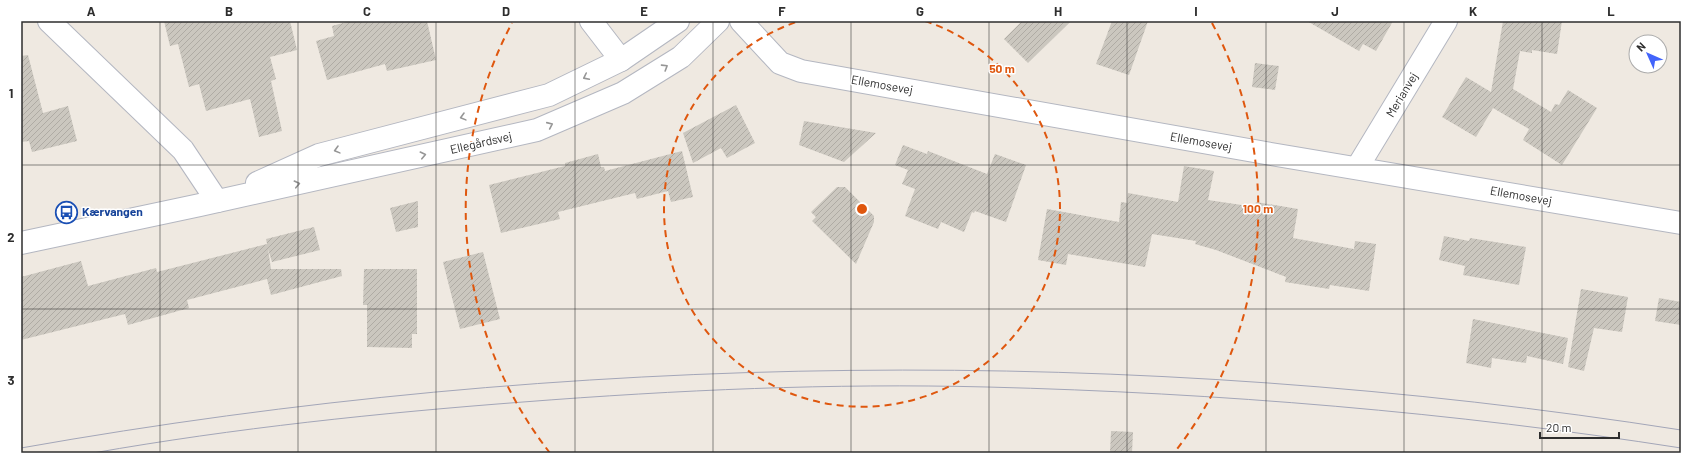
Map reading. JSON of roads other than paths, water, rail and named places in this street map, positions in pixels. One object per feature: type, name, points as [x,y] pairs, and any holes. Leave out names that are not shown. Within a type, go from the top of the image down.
[{"type":"street","points":[[49,21],[183,150],[217,201]]},
{"type":"street","points":[[592,21],[621,60]]},
{"type":"street","name":"Ellegårdsvej","points":[[217,201],[319,155],[550,95],[621,60],[678,21]]},
{"type":"street","name":"Ellegårdsvej","points":[[21,243],[537,130],[624,93],[681,57],[718,21]]},
{"type":"street","name":"Ellemosevej","points":[[741,21],[780,64],[801,71],[1681,223]]},
{"type":"street","name":"Merianvej","points":[[1357,168],[1446,21]]},
{"type":"tram line","points":[[21,448],[227,416],[434,392],[642,377],[850,370],[1059,372],[1267,383],[1474,402],[1681,430]]},
{"type":"tram line","points":[[93,453],[200,436],[307,422],[469,406],[639,394],[755,388],[871,386],[987,387],[1248,399],[1422,414],[1595,435],[1681,448]]},
{"type":"place","name":"Kærvangen","points":[[67,212]]}]
